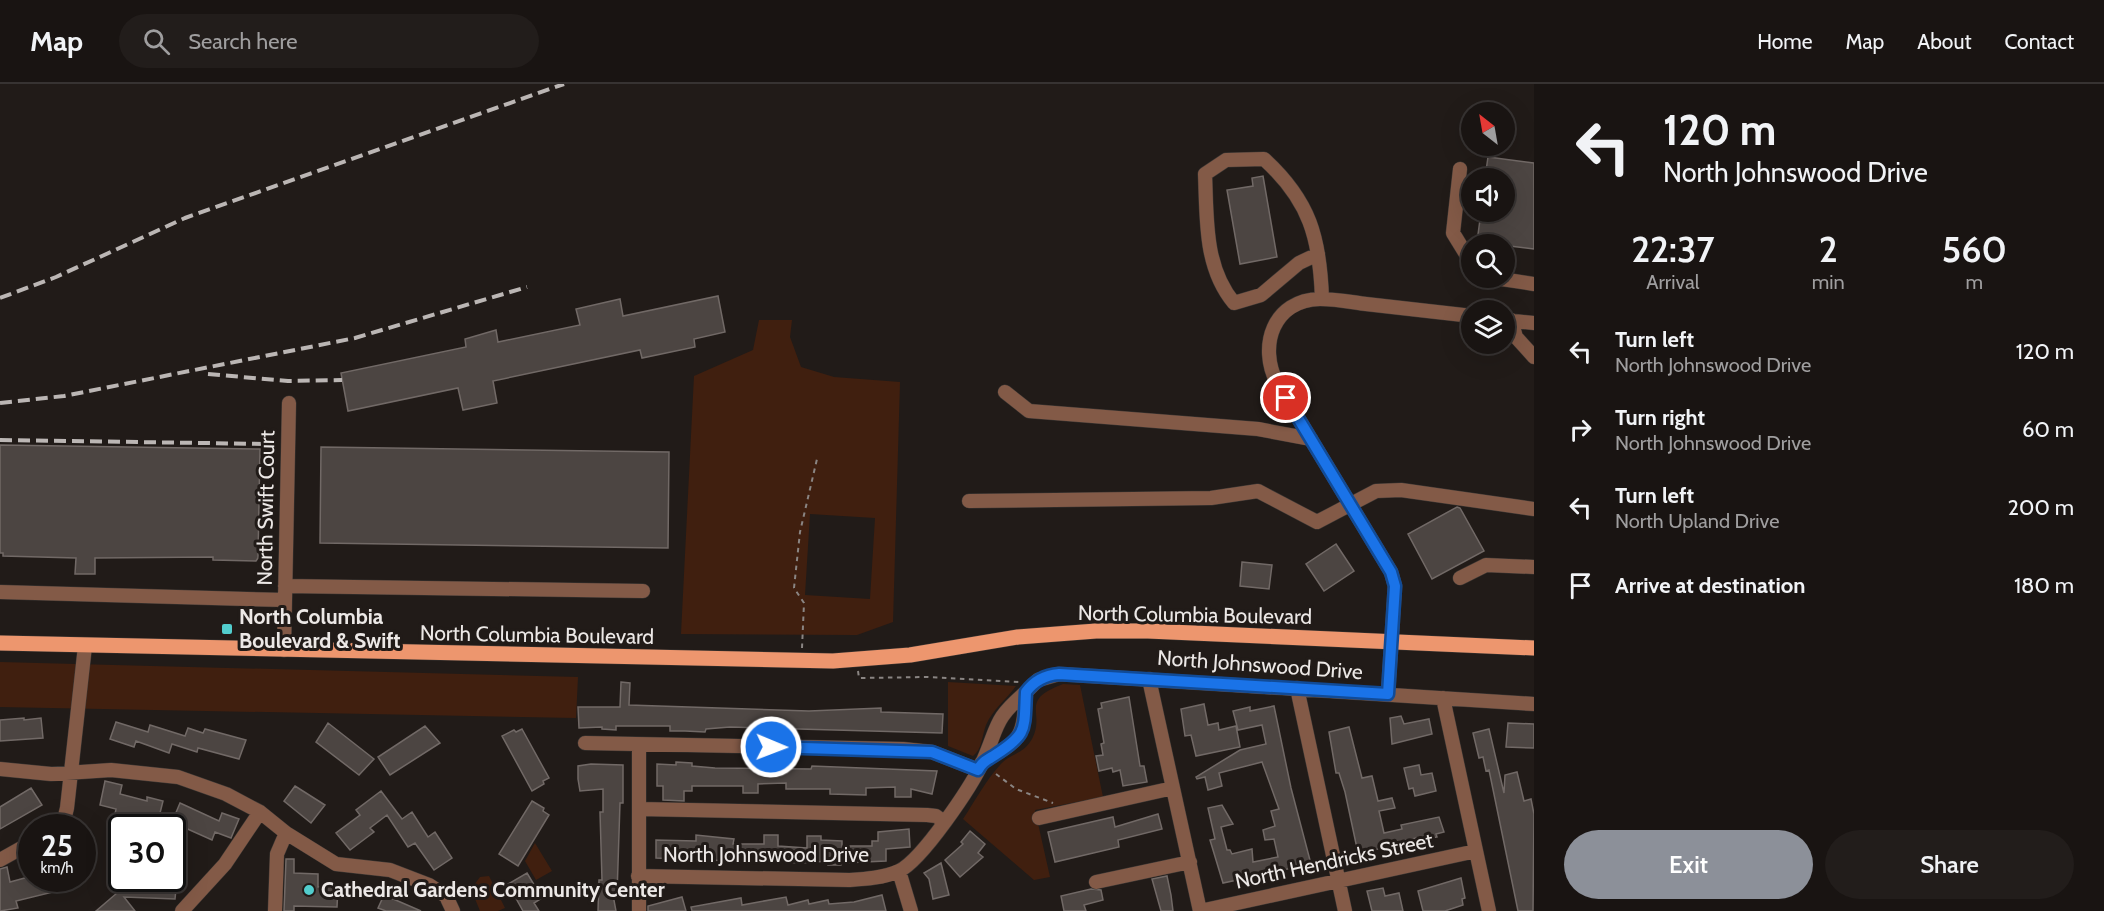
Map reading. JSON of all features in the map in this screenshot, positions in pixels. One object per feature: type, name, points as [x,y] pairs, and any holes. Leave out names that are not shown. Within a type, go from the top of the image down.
[{"type":"main road","name":"North Columbia Boulevard","points":[[0,643],[800,661],[857,660],[910,655],[1018,638],[1148,631],[1534,648]]},
{"type":"street","points":[[1318,254],[1299,263],[1261,295],[1234,303],[1224,291],[1207,240],[1205,174],[1226,160],[1264,159],[1287,180],[1309,214],[1318,254],[1323,299]]},
{"type":"street","points":[[1460,169],[1453,233],[1461,246]]},
{"type":"street","points":[[1515,281],[1534,284]]},
{"type":"street","points":[[1388,694],[1394,580],[1386,561],[1270,370],[1267,348],[1274,326],[1284,314],[1306,301],[1323,299],[1461,315]]},
{"type":"street","points":[[1515,321],[1534,323]]},
{"type":"street","points":[[1515,335],[1534,357]]},
{"type":"street","points":[[1005,392],[1029,411],[1258,429],[1311,439]]},
{"type":"street","name":"North Swift Court","points":[[284,650],[289,403]]},
{"type":"street","points":[[969,501],[1211,498],[1258,491],[1317,522],[1376,491],[1401,490],[1534,509]]},
{"type":"street","points":[[1460,578],[1486,565],[1534,567]]},
{"type":"street","points":[[0,592],[643,591]]},
{"type":"street","points":[[65,814],[85,646]]},
{"type":"street","name":"North Johnswood Drive","points":[[638,876],[849,879],[874,878],[900,871],[926,846],[944,822],[980,766],[998,719],[1024,687],[1059,674],[1534,704]]},
{"type":"street","points":[[1149,679],[1200,911]]},
{"type":"street","name":"North Johnswood Drive","points":[[980,766],[1020,736],[1024,728],[1024,687]]},
{"type":"street","points":[[1297,688],[1346,911]]},
{"type":"street","points":[[1443,698],[1489,911]]},
{"type":"street","points":[[1007,710],[1015,710],[1024,717]]},
{"type":"street","points":[[992,736],[996,743],[1006,747]]},
{"type":"street","points":[[585,743],[639,746],[903,749],[932,752],[980,766]]},
{"type":"street","points":[[639,746],[639,911]]},
{"type":"street","points":[[0,769],[71,774],[111,770],[178,777],[226,794],[260,813],[286,833],[336,864],[405,873],[446,896],[453,911]]},
{"type":"street","points":[[1039,818],[1173,788]]},
{"type":"street","points":[[639,809],[932,815],[944,822]]},
{"type":"street","points":[[182,911],[225,864],[260,813]]},
{"type":"street","points":[[274,911],[277,854],[286,833]]},
{"type":"street","points":[[0,860],[18,850]]},
{"type":"street","name":"North Hendricks Street","points":[[1200,911],[1476,851]]},
{"type":"street","points":[[1096,882],[1190,862]]},
{"type":"street","points":[[900,871],[911,911]]},
{"type":"path","points":[[800,661],[804,603],[794,588],[800,531],[817,459]]},
{"type":"path","points":[[857,660],[859,678],[928,677],[1024,687]]},
{"type":"path","points":[[996,774],[1016,789],[1051,800],[1059,813]]},
{"type":"shaded area","points":[[759,320],[792,320],[790,337],[801,367],[834,377],[900,382],[893,622],[857,635],[681,634],[694,376],[753,350]],"holes":[[[810,514],[875,518],[870,599],[805,595]]]},
{"type":"shaded area","points":[[0,662],[578,677],[576,718],[0,707]]},
{"type":"shaded area","points":[[948,682],[1016,686],[989,719],[980,746],[973,756],[948,746]]},
{"type":"shaded area","points":[[1063,684],[1080,685],[1103,797],[1035,810],[1050,877],[1034,880],[963,819],[995,771],[1032,739],[1036,730],[1037,702],[1041,696]]},
{"type":"shaded area","points":[[535,843],[552,871],[536,880],[525,861]]},
{"type":"shaded area","points":[[489,876],[505,908],[498,911],[480,911],[471,889],[480,877]]},
{"type":"building","points":[[1488,157],[1534,163],[1534,249],[1515,247],[1515,234],[1478,234],[1480,222],[1515,222],[1515,168],[1486,168]]},
{"type":"building","points":[[1263,176],[1277,257],[1240,264],[1227,190],[1253,186],[1252,178]]},
{"type":"building","points":[[718,296],[725,332],[694,339],[695,347],[642,358],[640,350],[493,381],[497,403],[463,410],[458,388],[348,411],[341,373],[466,347],[465,339],[496,330],[498,342],[580,325],[576,309],[620,299],[623,316]]},
{"type":"building","points":[[0,445],[260,449],[258,558],[256,561],[213,560],[213,557],[95,558],[95,574],[75,574],[76,558],[3,556],[3,553],[0,553]]},
{"type":"building","points":[[321,447],[669,452],[668,548],[320,543]]},
{"type":"building","points":[[1457,507],[1460,508],[1484,551],[1432,579],[1408,534]]},
{"type":"building","points":[[1336,544],[1354,571],[1324,591],[1306,564]]},
{"type":"building","points":[[1242,562],[1272,565],[1269,589],[1240,586]]},
{"type":"building","points":[[621,682],[630,683],[629,705],[809,711],[881,708],[881,712],[943,714],[942,733],[730,727],[706,729],[705,732],[670,731],[670,726],[616,726],[616,730],[602,729],[602,727],[579,728],[578,707],[620,707]]},
{"type":"building","points":[[1129,697],[1140,766],[1144,766],[1147,782],[1123,786],[1120,770],[1113,772],[1112,768],[1099,771],[1096,756],[1103,755],[1101,744],[1104,743],[1098,709],[1102,708],[1101,703]]},
{"type":"building","points":[[1204,704],[1208,725],[1218,723],[1219,730],[1236,726],[1240,747],[1196,756],[1191,735],[1185,736],[1181,709]]},
{"type":"building","points":[[1274,706],[1291,788],[1311,864],[1223,883],[1210,840],[1215,839],[1208,808],[1222,805],[1233,824],[1221,827],[1227,850],[1230,850],[1232,854],[1252,849],[1253,862],[1278,857],[1274,839],[1265,840],[1263,830],[1275,826],[1271,811],[1279,809],[1262,762],[1219,773],[1222,786],[1208,790],[1205,777],[1197,779],[1196,777],[1240,750],[1266,744],[1262,725],[1238,730],[1233,711],[1250,707],[1250,711]]},
{"type":"building","points":[[1401,716],[1404,724],[1429,719],[1432,734],[1392,744],[1390,718]]},
{"type":"building","points":[[24,718],[24,720],[41,718],[43,738],[0,741],[0,720]]},
{"type":"building","points":[[116,722],[148,732],[150,725],[185,736],[188,728],[203,733],[205,729],[246,740],[239,759],[198,748],[197,752],[172,744],[169,753],[136,741],[134,747],[110,739]]},
{"type":"building","points":[[328,723],[374,759],[359,775],[316,742]]},
{"type":"building","points":[[1508,723],[1534,724],[1534,748],[1506,747]]},
{"type":"building","points":[[425,726],[440,743],[390,775],[378,757]]},
{"type":"building","points":[[1349,727],[1362,778],[1372,776],[1378,801],[1392,798],[1395,808],[1379,811],[1384,833],[1402,829],[1401,825],[1439,817],[1444,832],[1436,834],[1437,837],[1426,839],[1426,836],[1358,853],[1345,792],[1339,773],[1336,773],[1329,732]]},
{"type":"building","points":[[522,729],[549,778],[532,791],[502,736]]},
{"type":"building","points":[[1489,729],[1504,793],[1505,775],[1517,772],[1524,801],[1531,799],[1534,814],[1533,911],[1518,911],[1489,770],[1486,771],[1483,757],[1479,758],[1473,733]]},
{"type":"building","points":[[676,762],[715,768],[811,769],[812,766],[937,771],[932,794],[911,789],[911,797],[895,797],[895,787],[866,788],[866,795],[830,794],[830,789],[786,789],[786,783],[758,784],[758,793],[743,793],[743,786],[692,786],[692,791],[684,791],[684,801],[663,800],[663,786],[657,786],[657,764],[676,765]]},
{"type":"building","points":[[623,765],[617,895],[613,895],[616,911],[598,911],[599,880],[602,880],[600,812],[603,812],[603,789],[580,791],[578,779],[578,766]]},
{"type":"building","points":[[1419,765],[1421,775],[1432,773],[1436,791],[1415,796],[1413,788],[1409,789],[1404,768]]},
{"type":"building","points":[[105,781],[122,785],[120,794],[147,801],[147,797],[163,801],[160,814],[115,814],[116,809],[100,805]]},
{"type":"building","points":[[295,786],[325,805],[311,823],[284,801]]},
{"type":"building","points":[[31,788],[42,805],[26,814],[18,814],[18,819],[0,829],[0,807]]},
{"type":"building","points":[[381,791],[402,819],[412,812],[428,837],[435,832],[452,858],[434,870],[415,843],[408,847],[387,815],[370,828],[374,832],[350,850],[336,833],[360,815],[356,810]]},
{"type":"building","points":[[532,801],[544,808],[543,811],[549,815],[518,866],[499,854]]},
{"type":"building","points":[[180,803],[219,821],[222,813],[239,819],[231,838],[215,832],[212,840],[186,828],[186,814],[175,814]]},
{"type":"building","points":[[1158,814],[1162,829],[1118,840],[1119,847],[1055,862],[1048,832],[1113,817],[1115,827]]},
{"type":"building","points":[[909,829],[910,847],[886,849],[886,861],[828,865],[828,861],[800,863],[786,862],[786,860],[733,861],[656,858],[656,840],[696,841],[696,835],[734,839],[733,844],[764,844],[764,835],[778,835],[778,846],[807,848],[807,836],[821,836],[821,840],[842,841],[842,846],[872,846],[872,841],[878,841],[878,832]]},
{"type":"building","points":[[970,831],[985,844],[978,853],[983,857],[960,877],[945,860],[963,844],[961,842]]},
{"type":"building","points":[[286,859],[294,859],[294,873],[318,874],[318,887],[338,887],[337,907],[294,906],[294,911],[284,911]]},
{"type":"building","points":[[941,863],[949,895],[933,899],[929,879],[924,873]]},
{"type":"building","points":[[7,867],[10,882],[18,880],[18,892],[53,892],[16,901],[18,908],[0,911],[0,869]]},
{"type":"building","points":[[527,873],[542,898],[534,903],[539,911],[523,911],[508,884]]},
{"type":"building","points":[[1167,876],[1173,911],[1161,911],[1152,879]]},
{"type":"building","points":[[1461,878],[1465,898],[1462,899],[1463,905],[1445,911],[1423,911],[1418,891]]},
{"type":"building","points":[[1383,888],[1385,896],[1399,893],[1403,911],[1372,911],[1367,891]]},
{"type":"building","points":[[1091,889],[1101,890],[1103,900],[1084,905],[1086,911],[1064,911],[1061,896]]},
{"type":"building","points":[[176,892],[175,899],[124,897],[135,911],[96,911],[117,893]]},
{"type":"building","points":[[384,895],[421,911],[386,911],[378,908]]},
{"type":"building","points":[[882,895],[886,911],[692,911],[691,907],[741,898],[742,905],[786,897],[788,905],[808,900],[809,904],[828,900],[829,904],[854,902]]},
{"type":"building","points":[[682,897],[686,911],[648,911],[648,906]]},
{"type":"railway","points":[[0,298],[56,277],[185,218],[564,84]]},
{"type":"railway","points":[[0,403],[64,396],[355,338],[527,287]]},
{"type":"railway","points":[[208,374],[288,381],[342,380]]},
{"type":"railway","points":[[0,440],[269,444]]},
{"type":"place","name":"North Columbia Boulevard & Swift","points":[[227,629]]},
{"type":"place","name":"Cathedral Gardens Community Center","points":[[309,890]]},
{"type":"route","points":[[771,747],[903,749],[932,752],[978,770],[982,762],[1011,746],[1020,736],[1025,723],[1024,707],[1026,692],[1029,688],[1044,677],[1059,674],[1388,694],[1394,580],[1386,561],[1286,398]]}]
